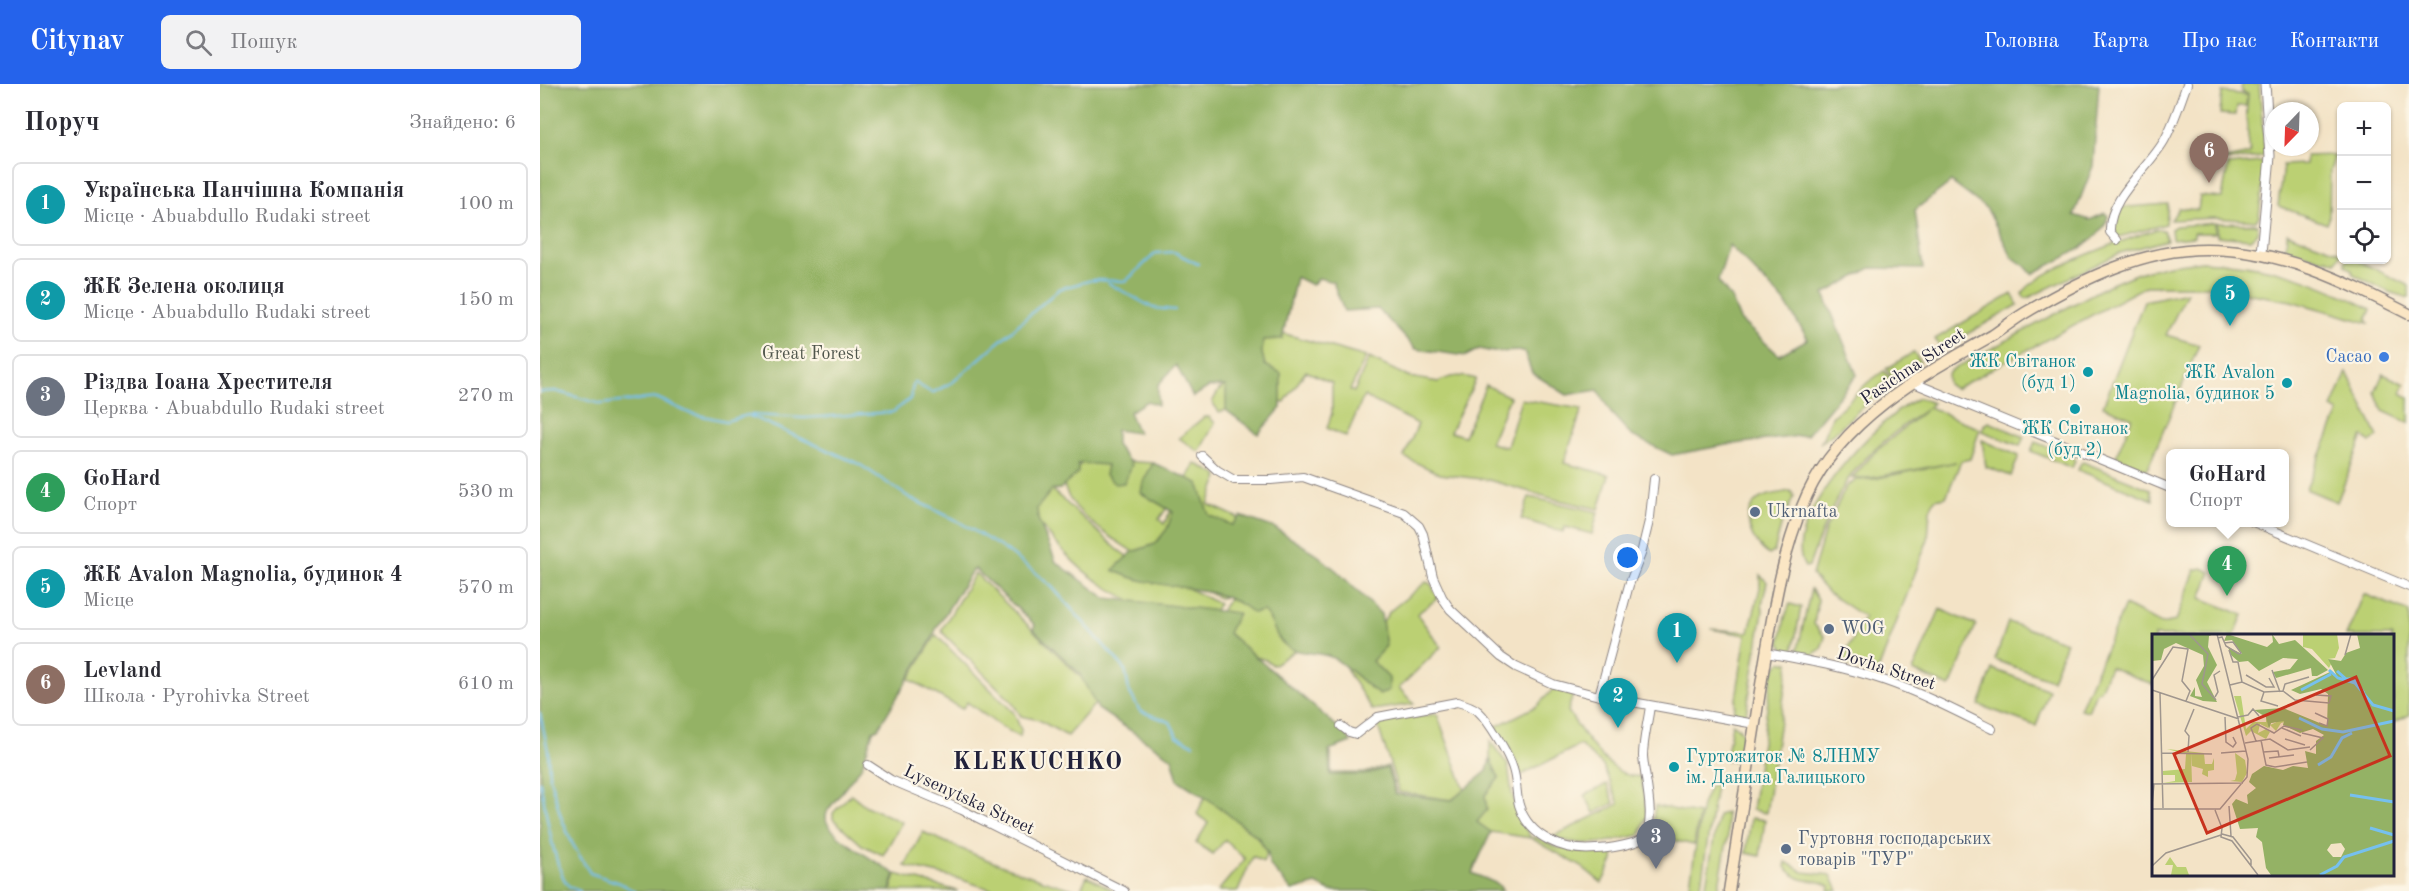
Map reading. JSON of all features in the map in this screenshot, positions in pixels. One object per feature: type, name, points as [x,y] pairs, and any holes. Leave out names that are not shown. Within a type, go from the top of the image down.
[{"type":"main road","name":"Pasichna Street","points":[[1729,891],[1767,653],[1788,545],[1814,482],[1833,453],[1878,407],[2027,311],[2097,275],[2146,257],[2172,251],[2208,249],[2261,253],[2281,258],[2335,277],[2409,314]]},
{"type":"street","points":[[2117,240],[2110,232],[2112,213],[2163,143],[2187,84]]},
{"type":"street","points":[[2261,253],[2270,156],[2265,84]]},
{"type":"street","points":[[1914,382],[2166,486]]},
{"type":"street","points":[[1202,456],[1217,470],[1234,480],[1254,481],[1303,477],[1404,513],[1419,526],[1423,534],[1433,577],[1442,597],[1459,618],[1516,667],[1553,684],[1599,696],[1755,724]]},
{"type":"street","points":[[1599,696],[1629,585],[1641,554],[1650,517],[1654,479]]},
{"type":"street","points":[[2265,527],[2409,587]]},
{"type":"street","name":"Dovha Street","points":[[1767,653],[1814,662],[1883,680],[1941,703],[1992,729]]},
{"type":"street","points":[[1341,726],[1348,732],[1356,734],[1375,718],[1388,714],[1457,702],[1467,705],[1484,718],[1511,763],[1520,807],[1530,826],[1544,838],[1558,844],[1572,848],[1597,849],[1638,842],[1646,835],[1650,816],[1643,754],[1650,706]]},
{"type":"street","name":"Lysenytska Street","points":[[868,765],[891,780],[962,810],[1124,891]]},
{"type":"green space","name":"Great Forest","points":[[540,84],[2099,84],[2093,166],[2074,215],[2090,220],[2105,213],[2108,216],[2097,235],[2076,251],[2032,274],[2012,257],[1987,209],[1951,182],[1915,210],[1923,269],[1871,268],[1824,294],[1857,375],[1807,435],[1726,445],[1672,455],[1632,436],[1611,413],[1598,390],[1567,395],[1532,373],[1524,351],[1493,352],[1479,349],[1466,356],[1416,349],[1378,309],[1344,311],[1333,282],[1319,278],[1312,285],[1296,277],[1282,339],[1263,340],[1262,353],[1265,365],[1281,373],[1281,408],[1258,434],[1226,410],[1226,386],[1209,387],[1193,397],[1176,365],[1158,385],[1158,405],[1147,401],[1129,412],[1138,433],[1116,430],[1116,445],[1132,465],[1124,483],[1115,484],[1105,475],[1107,465],[1078,463],[1078,473],[1060,489],[1052,490],[1037,508],[1038,519],[1056,562],[1106,598],[1238,613],[1228,633],[1347,735],[1351,742],[1329,750],[1330,775],[1364,775],[1387,768],[1395,794],[1452,800],[1487,771],[1490,759],[1499,778],[1485,795],[1487,810],[1477,822],[1491,832],[1472,873],[1498,884],[1503,891],[1330,891],[1316,884],[1292,891],[1269,864],[1268,853],[1258,837],[1208,799],[1178,780],[1172,758],[1098,709],[1079,673],[1033,629],[1035,625],[975,569],[937,627],[931,641],[878,729],[873,731],[862,766],[827,813],[827,822],[840,837],[895,874],[890,891],[540,891]],"holes":[[[1729,245],[1784,301],[1808,339],[1779,355],[1740,320],[1731,298],[1718,281]]]},
{"type":"green space","points":[[2242,84],[2259,84],[2265,154],[2262,157],[2223,161],[2250,154],[2246,117],[2248,94],[2241,92]]},
{"type":"green space","points":[[2222,92],[2247,95],[2246,106],[2237,106],[2236,115],[2220,114]]},
{"type":"green space","points":[[2335,155],[2330,171],[2327,224],[2278,206],[2283,165],[2305,164],[2306,156]]},
{"type":"green space","points":[[2261,162],[2265,165],[2259,217],[2256,221],[2216,218],[2171,220],[2179,208],[2198,210],[2200,196],[2222,198],[2228,165]]},
{"type":"green space","points":[[2168,204],[2166,224],[2119,237],[2114,235],[2112,219],[2115,208]]},
{"type":"green space","points":[[2215,223],[2215,233],[2194,233],[2194,237],[2172,239],[2171,229],[2176,226]]},
{"type":"green space","points":[[2217,223],[2258,225],[2257,233],[2250,239],[2217,236]]},
{"type":"green space","points":[[2157,229],[2163,230],[2167,240],[2120,253],[2028,298],[2022,294],[2031,284],[2063,265]]},
{"type":"green space","points":[[2287,233],[2337,251],[2337,260],[2336,262],[2323,260],[2286,248]]},
{"type":"green space","points":[[2202,261],[2248,266],[2309,281],[2371,309],[2367,319],[2369,323],[2291,301],[2207,286],[2146,286],[1955,389],[1948,384],[1947,377],[1950,371],[2107,286],[2138,273],[2169,265]]},
{"type":"green space","points":[[2365,264],[2409,286],[2409,298],[2389,292],[2353,274],[2352,270],[2345,265]]},
{"type":"green space","points":[[2187,292],[2166,335],[2199,345],[2147,470],[2116,456],[2132,418],[2103,406],[2144,301]]},
{"type":"green space","points":[[2012,294],[2018,305],[1941,349],[1935,339]]},
{"type":"green space","points":[[1250,324],[1366,357],[1350,390],[1354,392],[1369,358],[1409,377],[1438,382],[1456,376],[1476,379],[1450,432],[1464,436],[1486,385],[1510,397],[1490,443],[1507,447],[1521,399],[1582,409],[1564,463],[1609,475],[1599,509],[1554,499],[1489,480],[1440,474],[1404,457],[1418,424],[1364,396],[1346,437],[1327,428],[1332,413],[1332,383],[1306,371],[1284,403],[1265,400],[1219,412],[1212,402],[1219,390],[1232,382]]},
{"type":"green space","points":[[1914,352],[1920,362],[1898,377],[1892,377],[1886,369]]},
{"type":"green space","points":[[1884,371],[1890,378],[1877,389],[1879,392],[1821,442],[1832,417],[1867,383]]},
{"type":"green space","points":[[2347,372],[2378,437],[2370,442],[2363,436],[2337,502],[2306,489],[2339,412],[2332,408]]},
{"type":"green space","points":[[2383,374],[2405,384],[2401,393],[2409,398],[2409,423],[2383,411],[2375,392]]},
{"type":"green space","points":[[1919,398],[1933,403],[1929,407],[1980,429],[1970,459],[1961,461],[1946,497],[1935,499],[1930,510],[1928,539],[1877,673],[1841,663],[1864,617],[1828,593],[1812,575],[1825,530],[1846,487],[1855,480],[1873,479],[1956,462],[1871,478],[1852,478],[1875,452],[1928,408],[1883,443],[1852,474],[1830,514],[1809,566],[1805,567],[1800,548],[1806,525],[1819,499],[1837,472],[1881,425]]},
{"type":"green space","points":[[1204,417],[1209,417],[1215,423],[1199,452],[1179,438]]},
{"type":"green space","points":[[1989,422],[2024,437],[2020,446],[1982,431],[1985,424]]},
{"type":"green space","points":[[1982,440],[2019,456],[2011,476],[1986,467]]},
{"type":"green space","points":[[2035,442],[2073,457],[2075,461],[2072,468],[2031,451]]},
{"type":"green space","points":[[1088,459],[1154,463],[1172,501],[1159,519],[1164,524],[1195,463],[1219,476],[1208,504],[1243,520],[1235,585],[1226,597],[1219,598],[1154,564],[1101,530],[1081,512],[1067,494],[1064,477]]},
{"type":"green space","points":[[2083,462],[2150,489],[2153,500],[2078,470]]},
{"type":"green space","points":[[1153,463],[1198,483],[1209,515],[1232,525],[1241,516],[1275,528],[1315,553],[1337,571],[1381,614],[1386,646],[1372,661],[1389,678],[1389,690],[1380,695],[1336,660],[1326,655],[1297,651],[1286,646],[1278,638],[1267,614],[1263,611],[1253,613],[1221,595],[1149,582],[1113,570],[1132,552],[1155,544],[1167,529],[1173,512],[1141,493],[1143,482]]},
{"type":"green space","points":[[1049,487],[1131,559],[1219,604],[1198,633],[1108,588],[1086,573],[1069,557],[1029,511]]},
{"type":"green space","points":[[1791,491],[1794,496],[1782,522],[1774,552],[1769,555],[1753,536],[1748,521],[1749,513],[1752,506],[1762,497]]},
{"type":"green space","points":[[1529,497],[1598,512],[1592,534],[1565,527],[1563,532],[1521,519]]},
{"type":"green space","points":[[2202,568],[2211,572],[2201,598],[2243,615],[2235,634],[2152,634],[2152,684],[2110,667],[2088,711],[2080,709],[2125,605],[2161,624],[2176,621],[2195,570]]},
{"type":"green space","points":[[975,573],[1101,697],[1067,736],[1039,720],[1021,716],[1011,701],[943,633],[942,629]]},
{"type":"green space","points":[[1760,575],[1767,582],[1746,714],[1742,718],[1733,718],[1746,635],[1711,629],[1749,632],[1760,588]]},
{"type":"green space","points":[[1241,581],[1314,638],[1273,665],[1253,656],[1210,627]]},
{"type":"green space","points":[[1426,582],[1431,584],[1438,598],[1417,614],[1441,647],[1399,688],[1414,704],[1372,710],[1346,669],[1390,611]]},
{"type":"green space","points":[[1811,589],[1818,600],[1814,624],[1825,637],[1821,649],[1812,655],[1797,653]]},
{"type":"green space","points":[[2364,594],[2409,612],[2409,715],[2394,722],[2394,634],[2347,634]]},
{"type":"green space","points":[[1790,604],[1801,607],[1793,652],[1785,650],[1780,643]]},
{"type":"green space","points":[[1940,609],[1976,625],[1950,687],[1913,671]]},
{"type":"green space","points":[[2008,622],[2066,642],[2052,680],[1995,660]]},
{"type":"green space","points":[[936,635],[1014,713],[1021,730],[1020,737],[1000,726],[967,702],[962,709],[909,679]]},
{"type":"green space","points":[[1789,662],[1766,813],[1752,810],[1772,674],[1778,664]]},
{"type":"green space","points":[[1993,669],[2049,690],[2036,726],[1979,705]]},
{"type":"green space","points":[[1556,686],[1574,691],[1568,711],[1599,754],[1620,771],[1630,776],[1641,776],[1647,816],[1640,835],[1606,842],[1586,843],[1564,841],[1552,837],[1619,804],[1603,766],[1580,745],[1519,776],[1513,757],[1495,727],[1537,706]]},
{"type":"green space","points":[[1437,714],[1465,790],[1451,800],[1399,792],[1378,726],[1384,721]]},
{"type":"green space","points":[[1732,724],[1743,735],[1741,751],[1736,761],[1726,760]]},
{"type":"green space","points":[[1490,741],[1508,765],[1512,794],[1531,838],[1491,832],[1465,888],[1295,761],[1331,753],[1331,773],[1364,773],[1388,766],[1396,792],[1354,793],[1441,809],[1485,795],[1499,778],[1490,759]]},
{"type":"green space","points":[[1607,784],[1614,803],[1594,813],[1585,795]]},
{"type":"green space","points":[[1711,784],[1716,785],[1700,891],[1689,891],[1702,805]]},
{"type":"green space","points":[[851,794],[866,806],[902,822],[883,855],[862,845],[833,819],[833,813]]},
{"type":"green space","points":[[1205,796],[1257,837],[1267,853],[1263,862],[1253,856],[1238,891],[1218,891],[1245,859],[1225,840],[1213,854],[1196,843],[1208,823],[1197,814]]},
{"type":"green space","points":[[1655,806],[1699,814],[1694,845],[1664,838],[1651,838]]},
{"type":"green space","points":[[1726,813],[1728,835],[1718,891],[1705,891],[1718,815]]},
{"type":"green space","points":[[1751,818],[1765,820],[1760,856],[1746,853]]},
{"type":"green space","points":[[923,832],[1000,865],[1080,891],[996,891],[956,878],[905,866]]},
{"type":"green space","points":[[1536,837],[1558,848],[1614,849],[1613,861],[1602,883],[1582,867],[1531,838]]},
{"type":"green space","points":[[1786,862],[1803,872],[1831,875],[1838,891],[1829,891],[1830,886],[1818,881],[1797,877],[1785,867]]},
{"type":"green space","points":[[896,874],[958,891],[891,891]]},
{"type":"green space","points":[[1087,876],[1115,891],[1080,891]]},
{"type":"waterway","points":[[751,415],[804,418],[893,412],[910,399],[914,382],[932,393],[953,382],[1059,289],[1092,280],[1126,281],[1156,253],[1174,252],[1198,264]]},
{"type":"waterway","points":[[1108,283],[1153,308],[1175,310]]},
{"type":"waterway","points":[[540,392],[555,391],[601,404],[657,398],[689,413],[726,421],[748,415],[859,464],[910,498],[956,520],[1004,549],[1032,570],[1052,587],[1125,669],[1129,691],[1140,711],[1170,722],[1177,736],[1193,744]]},
{"type":"waterway","points":[[540,713],[548,751],[549,775],[561,817],[572,843],[590,873],[620,883],[634,891]]},
{"type":"waterway","points":[[540,782],[550,835],[562,875],[567,884],[580,891]]},
{"type":"place","name":"Levland","points":[[2209,183]]},
{"type":"place","name":"ЖК Avalon Magnolia, будинок 4","points":[[2230,326]]},
{"type":"place","name":"Cacao","points":[[2384,357]]},
{"type":"place","name":"ЖК Світанок (буд 1)","points":[[2088,372]]},
{"type":"place","name":"ЖК Avalon Magnolia, будинок 5","points":[[2287,383]]},
{"type":"place","name":"ЖК Світанок (буд 2)","points":[[2075,409]]},
{"type":"place","name":"Ukrnafta","points":[[1755,512]]},
{"type":"place","name":"GoHard","points":[[2227,596]]},
{"type":"place","name":"WOG","points":[[1829,629]]},
{"type":"place","name":"Українська Панчішна Компанія","points":[[1677,663]]},
{"type":"place","name":"ЖК Зелена околиця","points":[[1618,728]]},
{"type":"place","name":"Гуртожиток № 8ЛНМУ ім. Данила Галицького","points":[[1674,767]]},
{"type":"place","name":"Гуртовня господарських товарів \"ТУР\"","points":[[1786,849]]},
{"type":"place","name":"Різдва Іоана Хрестителя","points":[[1656,869]]},
{"type":"district","name":"KLEKUCHKO","points":[[1038,763]]}]
